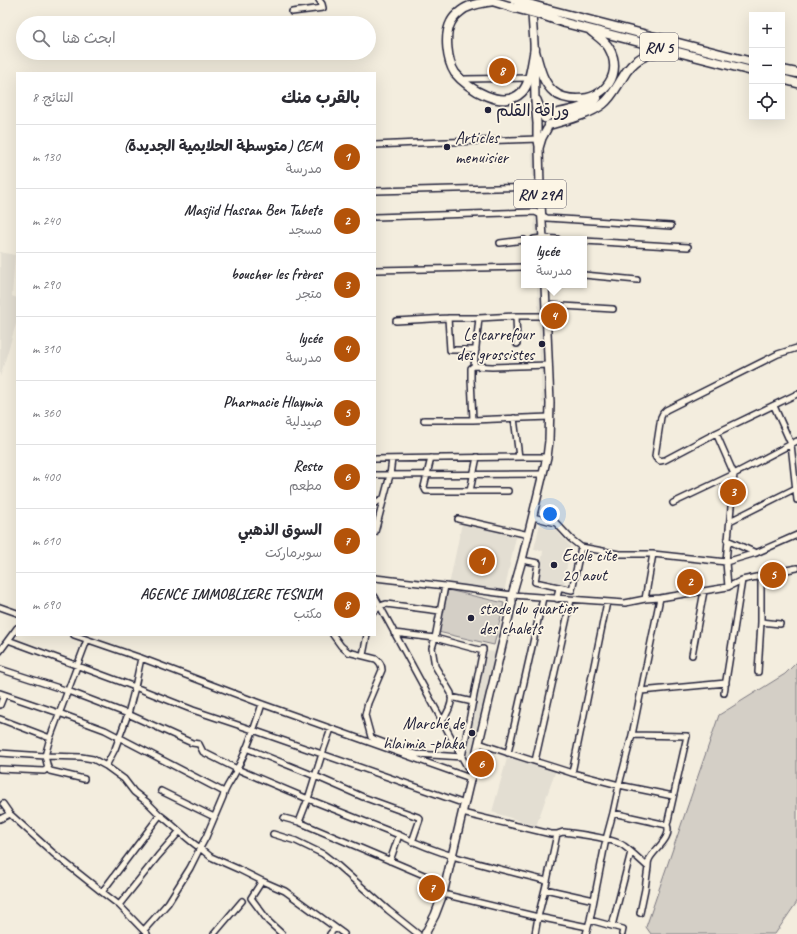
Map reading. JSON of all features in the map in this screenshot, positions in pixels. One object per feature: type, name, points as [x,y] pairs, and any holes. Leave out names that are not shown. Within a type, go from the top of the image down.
[{"type":"highway","points":[[490,1],[465,8],[460,11],[451,22],[447,37],[448,52],[452,67],[459,77],[474,90],[487,97],[498,100],[510,99],[520,94],[525,88],[529,78],[535,49]]},
{"type":"highway","name":"RN 5","points":[[490,1],[515,3],[545,13],[749,61]]},
{"type":"highway","name":"RN 5","points":[[545,13],[565,23],[749,70]]},
{"type":"highway","points":[[546,122],[550,115],[591,103],[608,84],[612,75],[614,63],[608,47],[601,38],[590,31],[565,23]]},
{"type":"highway","points":[[535,49],[539,68],[553,92],[562,97],[573,99],[594,97],[602,92]]},
{"type":"highway","points":[[546,122],[579,116],[602,105],[608,100],[632,64],[642,57],[658,52],[687,54]]},
{"type":"highway","points":[[785,71],[797,73]]},
{"type":"highway","points":[[785,80],[797,83]]},
{"type":"main road","points":[[531,0],[535,49],[535,94],[538,140],[540,148]]},
{"type":"main road","points":[[535,94],[546,122],[545,130],[541,130],[537,124]]},
{"type":"main road","points":[[537,124],[539,119],[546,122]]},
{"type":"main road","points":[[540,148],[546,122]]},
{"type":"main road","name":"RN 29A","points":[[540,148],[540,187],[543,236]]},
{"type":"main road","points":[[425,934],[435,915],[443,894],[510,610],[512,595],[529,535],[547,457],[550,417],[545,288]]},
{"type":"street","points":[[292,12],[323,8],[319,0]]},
{"type":"street","points":[[466,79],[529,78]]},
{"type":"street","points":[[376,145],[538,140]]},
{"type":"street","points":[[376,191],[540,187]]},
{"type":"street","points":[[376,217],[535,212],[547,218],[671,226]]},
{"type":"street","points":[[500,243],[521,240]]},
{"type":"street","points":[[587,241],[688,247]]},
{"type":"street","points":[[376,270],[521,267]]},
{"type":"street","points":[[587,275],[637,280]]},
{"type":"street","points":[[546,305],[613,309]]},
{"type":"street","points":[[516,316],[517,344]]},
{"type":"street","points":[[396,321],[448,318],[547,316]]},
{"type":"street","points":[[448,318],[450,350],[476,350]]},
{"type":"street","points":[[473,420],[471,368],[474,366],[479,318]]},
{"type":"street","points":[[797,348],[778,354],[666,410],[661,417],[655,456],[660,461],[665,460],[716,433],[797,394]]},
{"type":"street","points":[[474,366],[492,367],[549,364]]},
{"type":"street","points":[[774,406],[791,444],[797,500]]},
{"type":"street","points":[[424,420],[550,417]]},
{"type":"street","points":[[514,418],[519,457]]},
{"type":"street","points":[[716,433],[734,474],[727,540],[726,562],[728,587]]},
{"type":"street","points":[[673,503],[797,442]]},
{"type":"street","points":[[470,491],[477,457]]},
{"type":"street","points":[[376,459],[547,457]]},
{"type":"street","points":[[431,458],[424,487],[426,490],[508,491]]},
{"type":"street","points":[[376,528],[390,475],[392,459]]},
{"type":"street","points":[[376,475],[543,474]]},
{"type":"street","points":[[730,521],[796,488]]},
{"type":"street","points":[[376,502],[384,498]]},
{"type":"street","points":[[533,517],[556,523],[571,540],[580,547],[619,554],[653,554],[726,562],[756,553],[797,535]]},
{"type":"street","points":[[458,519],[529,535]]},
{"type":"street","points":[[727,540],[756,553]]},
{"type":"street","points":[[522,560],[538,563],[535,582],[572,590],[580,547]]},
{"type":"street","points":[[645,599],[653,554]]},
{"type":"street","points":[[376,578],[512,595],[625,603],[728,587],[742,580],[797,568]]},
{"type":"street","points":[[758,672],[762,576]]},
{"type":"street","points":[[724,693],[742,580]]},
{"type":"street","points":[[442,722],[449,709],[452,697],[434,666],[432,648],[445,586]]},
{"type":"street","points":[[557,599],[559,587]]},
{"type":"street","points":[[692,655],[704,591]]},
{"type":"street","points":[[508,754],[543,598]]},
{"type":"street","points":[[586,934],[606,840],[632,735],[660,598]]},
{"type":"street","points":[[376,599],[462,757],[470,776]]},
{"type":"street","points":[[535,761],[571,600]]},
{"type":"street","points":[[572,773],[607,602]]},
{"type":"street","points":[[376,610],[380,606],[386,604],[440,611]]},
{"type":"street","points":[[0,608],[16,613]]},
{"type":"street","points":[[761,622],[780,624]]},
{"type":"street","points":[[0,650],[16,629]]},
{"type":"street","points":[[394,632],[435,638],[483,650],[462,757]]},
{"type":"street","points":[[77,636],[141,658],[331,729],[470,776]]},
{"type":"street","points":[[334,636],[341,646],[348,652],[376,659],[382,666],[382,670],[368,703],[365,715],[371,736],[374,739],[411,753],[462,757]]},
{"type":"street","points":[[363,655],[367,636]]},
{"type":"street","points":[[8,640],[193,710],[465,804]]},
{"type":"street","points":[[84,778],[50,771],[45,756],[59,713],[87,640]]},
{"type":"street","points":[[106,766],[115,749],[128,714],[141,658]]},
{"type":"street","points":[[0,668],[68,691],[128,714],[192,743],[198,744],[202,752],[238,769],[308,799],[400,835],[412,842],[452,857],[547,881]]},
{"type":"street","points":[[641,691],[726,683]]},
{"type":"street","points":[[0,705],[2,694],[105,730],[224,792]]},
{"type":"street","points":[[452,697],[472,702]]},
{"type":"street","points":[[3,804],[10,814],[52,853],[119,905],[145,932],[168,903],[190,868],[206,837],[224,792],[238,769],[262,704]]},
{"type":"street","points":[[0,719],[50,738]]},
{"type":"street","points":[[299,822],[331,729]]},
{"type":"street","points":[[632,735],[687,736],[667,825],[669,829],[663,842],[650,858],[640,913]]},
{"type":"street","points":[[479,743],[508,754],[572,773],[673,796]]},
{"type":"street","points":[[246,748],[363,797],[418,817],[420,819],[412,842]]},
{"type":"street","points":[[0,753],[81,757],[93,759],[124,779],[134,792],[179,832],[211,857],[285,891],[344,934]]},
{"type":"street","points":[[0,769],[44,771],[48,768]]},
{"type":"street","points":[[161,791],[214,818]]},
{"type":"street","points":[[462,813],[551,834],[563,832],[618,842],[624,845],[648,867]]},
{"type":"street","points":[[613,813],[667,825]]},
{"type":"street","points":[[0,819],[10,814]]},
{"type":"street","points":[[102,892],[160,815]]},
{"type":"street","points":[[284,818],[299,822],[445,884]]},
{"type":"street","points":[[119,905],[179,832]]},
{"type":"street","points":[[272,834],[296,842],[323,854],[418,934]]},
{"type":"street","points":[[535,934],[557,834]]},
{"type":"street","points":[[390,861],[400,835]]},
{"type":"street","points":[[612,926],[631,852]]},
{"type":"street","points":[[262,881],[251,898],[269,922],[282,934]]},
{"type":"street","points":[[545,889],[594,900]]},
{"type":"street","points":[[443,894],[538,918],[588,927]]},
{"type":"street","points":[[214,934],[242,901]]},
{"type":"street","points":[[590,920],[623,929],[622,934]]},
{"type":"street","points":[[330,934],[335,928]]},
{"type":"shaded area","points":[[530,114],[534,114],[540,236],[535,236]]},
{"type":"shaded area","points":[[0,252],[15,255],[12,296],[16,298],[16,324],[0,377]]},
{"type":"shaded area","name":"Le carrefour des grossistes","points":[[537,288],[542,288],[548,405],[542,403]]},
{"type":"shaded area","points":[[462,523],[517,532],[503,597],[448,590]]},
{"type":"shaded area","name":"Ecole cite 20 aout","points":[[540,524],[554,528],[570,546],[564,584],[539,578],[543,551],[534,549]]},
{"type":"shaded area","name":"stade du quartier des chalets","points":[[448,590],[504,603],[494,645],[438,632]]},
{"type":"shaded area","name":"Marché de hlaimia -plaka","points":[[483,651],[498,652],[469,771],[462,757]]},
{"type":"shaded area","points":[[797,662],[797,902],[775,934],[651,934],[646,927],[719,715],[785,674]]},
{"type":"shaded area","points":[[508,755],[556,770],[536,826],[492,812]]},
{"type":"place","name":"AGENCE IMMOBLIERE TESNIM","points":[[502,71]]},
{"type":"place","name":"وراقة القلم","points":[[488,110]]},
{"type":"place","name":"Articles menuisier","points":[[447,147]]},
{"type":"place","name":"lycée","points":[[554,316]]},
{"type":"place","name":"Le carrefour des grossistes","points":[[542,344]]},
{"type":"place","name":"boucher les frères","points":[[733,492]]},
{"type":"place","name":"CEM (متوسطة الحلايمية الجديدة)","points":[[482,561]]},
{"type":"place","name":"Ecole cite 20 aout","points":[[554,565]]},
{"type":"place","name":"Pharmacie Hlaymia","points":[[773,575]]},
{"type":"place","name":"Masjid Hassan Ben Tabete","points":[[690,582]]},
{"type":"place","name":"stade du quartier des chalets","points":[[471,618]]},
{"type":"place","name":"Marché de hlaimia -plaka","points":[[472,733]]},
{"type":"place","name":"Resto","points":[[481,764]]},
{"type":"place","name":"السوق الذهبي","points":[[432,888]]}]
